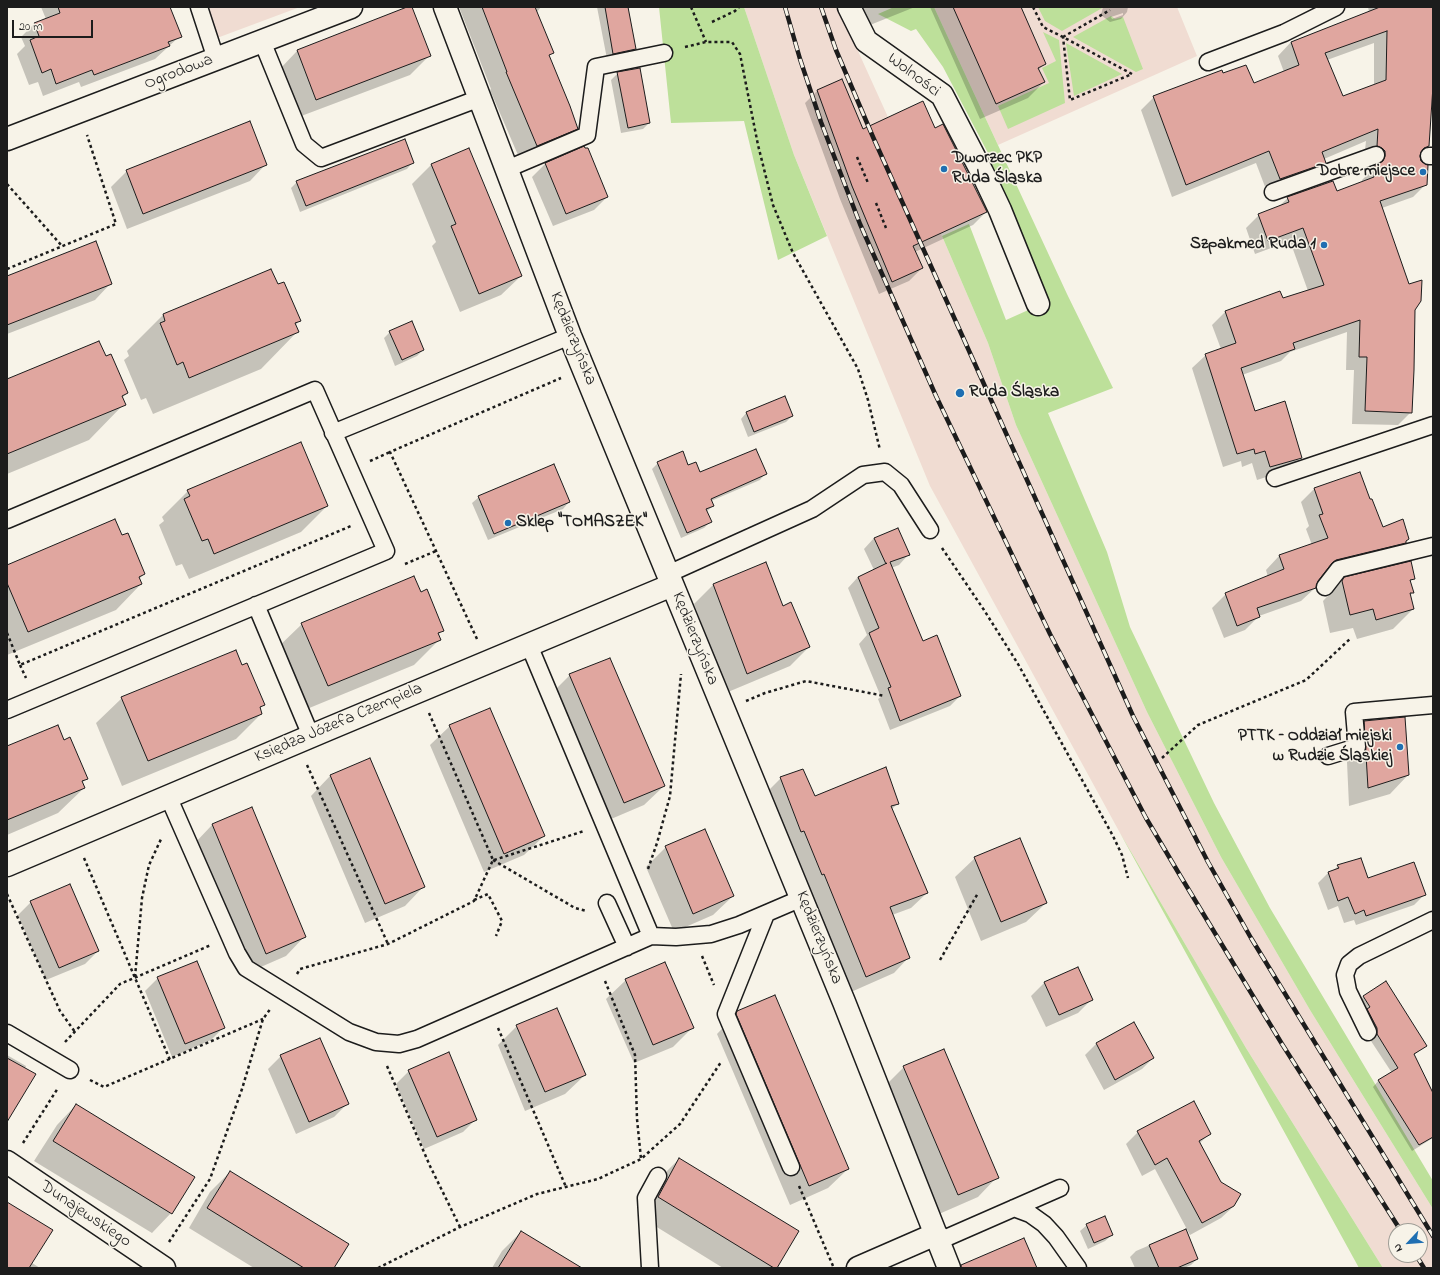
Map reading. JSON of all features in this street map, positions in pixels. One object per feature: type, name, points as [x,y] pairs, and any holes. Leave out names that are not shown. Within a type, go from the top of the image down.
[{"type":"street","name":"Ogrodowa","points":[[7,139],[351,7]]},
{"type":"street","name":"Kędzierzyńska","points":[[445,7],[570,336],[802,898],[950,1268]]},
{"type":"street","name":"Wolności","points":[[849,7],[866,41],[942,95],[1000,210],[1038,304]]},
{"type":"street","name":"Księdza Józefa Czempiela","points":[[7,865],[171,803],[311,736],[529,645],[670,580]]},
{"type":"street","name":"Dunajewskiego","points":[[9,1166],[160,1265]]},
{"type":"street","points":[[858,1268],[937,1237]]},
{"type":"lane","points":[[199,7],[216,59]]},
{"type":"lane","points":[[1208,62],[1284,33],[1336,7]]},
{"type":"lane","points":[[262,41],[304,144],[321,158],[480,98]]},
{"type":"lane","points":[[507,169],[587,135],[596,67],[664,53]]},
{"type":"lane","points":[[1273,192],[1376,155]]},
{"type":"lane","points":[[333,433],[570,336]]},
{"type":"lane","points":[[7,520],[315,390],[386,551],[7,710]]},
{"type":"lane","points":[[1275,478],[1433,425]]},
{"type":"lane","points":[[670,580],[812,509],[863,475],[885,472],[901,485],[930,530]]},
{"type":"lane","points":[[1325,587],[1339,569],[1433,546]]},
{"type":"lane","points":[[256,605],[311,736]]},
{"type":"lane","points":[[529,645],[650,936]]},
{"type":"lane","points":[[1328,756],[1357,747],[1354,712],[1433,705]]},
{"type":"lane","points":[[171,803],[230,938],[246,968],[349,1032],[376,1042],[398,1044],[417,1039],[650,936],[693,936],[711,934],[739,925],[802,898]]},
{"type":"lane","points":[[608,903],[627,947]]},
{"type":"lane","points":[[766,914],[726,1014],[791,1167]]},
{"type":"lane","points":[[1368,1032],[1348,991],[1345,975],[1349,964],[1359,956],[1433,920]]},
{"type":"lane","points":[[7,1033],[70,1070]]},
{"type":"lane","points":[[650,1268],[646,1198],[658,1176]]},
{"type":"lane","points":[[937,1237],[1014,1208],[1060,1188]]},
{"type":"lane","points":[[1014,1208],[1030,1214],[1044,1224],[1056,1237],[1078,1268]]},
{"type":"path","points":[[691,7],[706,42]]},
{"type":"path","points":[[712,22],[735,12],[739,7]]},
{"type":"path","points":[[1033,7],[1042,27],[1063,36],[1132,74],[1070,100],[1063,36]]},
{"type":"path","points":[[1063,36],[1110,10]]},
{"type":"path","points":[[664,53],[706,42],[732,42],[740,54],[758,145],[773,205],[793,253],[858,369],[868,400],[885,472]]},
{"type":"path","points":[[7,269],[116,224],[85,130]]},
{"type":"path","points":[[857,157],[868,183]]},
{"type":"path","points":[[7,184],[62,246]]},
{"type":"path","points":[[876,203],[886,228]]},
{"type":"path","points":[[488,662],[390,452],[563,377]]},
{"type":"path","points":[[7,633],[20,665],[355,524]]},
{"type":"path","points":[[930,530],[984,610],[1018,664],[1122,855],[1128,878]]},
{"type":"path","points":[[400,566],[436,551]]},
{"type":"path","points":[[1162,758],[1198,725],[1306,680],[1351,638]]},
{"type":"path","points":[[657,843],[670,796],[681,671]]},
{"type":"path","points":[[744,702],[765,693],[806,681],[885,696]]},
{"type":"path","points":[[428,712],[493,860],[575,908],[590,911],[608,903]]},
{"type":"path","points":[[306,764],[388,944]]},
{"type":"path","points":[[135,977],[142,898],[149,865],[171,803]]},
{"type":"path","points":[[474,901],[493,860],[604,825]]},
{"type":"path","points":[[83,856],[170,1060]]},
{"type":"path","points":[[940,960],[978,893]]},
{"type":"path","points":[[7,894],[60,1011],[74,1032]]},
{"type":"path","points":[[160,1265],[210,1179],[242,1089],[264,1019],[300,970],[388,944],[488,894],[502,921],[496,936]]},
{"type":"path","points":[[693,936],[726,1014]]},
{"type":"path","points":[[66,1041],[120,984],[230,938]]},
{"type":"path","points":[[597,960],[636,1055],[637,1119],[642,1159]]},
{"type":"path","points":[[489,1007],[566,1187]]},
{"type":"path","points":[[9,1166],[70,1070],[104,1087],[264,1019]]},
{"type":"path","points":[[378,1268],[460,1227],[537,1194],[598,1179],[642,1159],[680,1124],[736,1039]]},
{"type":"path","points":[[376,1042],[430,1166],[460,1227]]},
{"type":"path","points":[[791,1167],[834,1268]]},
{"type":"shaded area","points":[[207,7],[300,7],[217,38]]},
{"type":"shaded area","points":[[744,7],[838,7],[942,236],[988,343],[1016,425],[1147,712],[1221,857],[1310,1010],[1433,1209],[1433,1268],[1383,1268],[1246,1048],[1120,833],[930,486],[794,155]]},
{"type":"shaded area","points":[[934,7],[1177,7],[1197,56],[998,145]]},
{"type":"green space","points":[[659,7],[744,7],[794,155],[827,236],[778,260],[744,121],[671,123]]},
{"type":"green space","points":[[894,7],[934,7],[1067,294],[1113,388],[1048,413],[1107,552],[1130,627],[1214,803],[1270,908],[1433,1181],[1433,1209],[1310,1010],[1221,857],[1147,712],[1016,425],[988,343],[942,236],[969,224],[1006,320],[1044,303],[988,153],[943,67],[916,29],[911,31],[878,14]]},
{"type":"green space","points":[[1038,7],[1104,7],[1062,31],[1045,21]]},
{"type":"green space","points":[[1111,16],[1115,19],[1123,17],[1143,69],[1136,72],[1073,37]]},
{"type":"green space","points":[[1043,32],[1059,40],[1065,103],[1008,129],[998,106],[1049,83],[1042,68],[1056,61]]},
{"type":"green space","points":[[1066,43],[1122,74],[1074,96]]},
{"type":"green space","points":[[1120,833],[1246,1048],[1383,1268],[1359,1268]]},
{"type":"building","points":[[58,7],[170,7],[182,37],[168,42],[170,46],[94,75],[92,70],[56,84],[51,69],[42,73],[30,40],[39,36],[34,23],[60,13]]},
{"type":"building","points":[[407,7],[412,7],[431,56],[316,100],[297,50]]},
{"type":"building","points":[[482,7],[535,7],[554,53],[549,55],[578,129],[537,146],[506,72]]},
{"type":"building","points":[[605,7],[628,7],[636,49],[613,54]]},
{"type":"building","points":[[953,7],[1021,7],[1046,64],[1038,68],[1045,82],[996,104]]},
{"type":"building","points":[[1380,7],[1433,7],[1433,86],[1429,146],[1424,148],[1420,156],[1421,161],[1428,165],[1427,185],[1380,201],[1409,284],[1422,280],[1421,301],[1415,310],[1412,413],[1365,411],[1367,357],[1359,357],[1360,320],[1293,343],[1295,349],[1241,368],[1255,411],[1285,401],[1302,458],[1270,467],[1265,451],[1255,454],[1254,449],[1237,454],[1205,354],[1236,343],[1225,311],[1280,291],[1283,298],[1324,285],[1303,228],[1268,241],[1258,214],[1289,202],[1287,197],[1333,181],[1337,191],[1374,177],[1375,165],[1383,161],[1385,151],[1377,146],[1378,129],[1322,152],[1326,163],[1280,179],[1269,151],[1186,185],[1153,96],[1222,70],[1223,73],[1246,65],[1254,83],[1299,65],[1291,42]],"holes":[[[1387,31],[1386,80],[1343,96],[1325,53]]]},
{"type":"building","points":[[640,68],[650,123],[628,128],[617,72]]},
{"type":"building","points":[[842,79],[863,129],[923,101],[935,128],[943,124],[987,212],[913,246],[923,268],[892,282],[852,186],[817,90]]},
{"type":"building","points":[[250,121],[267,165],[143,214],[126,170]]},
{"type":"building","points":[[405,139],[414,163],[306,206],[296,181]]},
{"type":"building","points":[[584,146],[585,148],[588,148],[608,197],[566,214],[545,163]]},
{"type":"building","points":[[469,148],[522,276],[479,294],[451,226],[456,224],[431,164]]},
{"type":"building","points":[[96,241],[112,284],[7,325],[7,276]]},
{"type":"building","points":[[271,269],[278,284],[284,282],[301,321],[295,323],[299,332],[189,378],[183,362],[177,365],[160,323],[165,321],[163,314]]},
{"type":"building","points":[[412,321],[424,350],[402,360],[389,331]]},
{"type":"building","points":[[99,341],[106,356],[111,354],[128,393],[122,396],[126,405],[7,454],[7,379]]},
{"type":"building","points":[[785,396],[793,416],[754,432],[746,412]]},
{"type":"building","points":[[301,442],[328,506],[214,554],[208,539],[202,541],[184,499],[190,496],[187,490]]},
{"type":"building","points":[[756,449],[767,474],[711,499],[714,506],[706,509],[712,522],[687,533],[657,462],[683,451],[688,465],[696,462],[700,472]]},
{"type":"building","points":[[554,464],[570,502],[494,534],[478,496]]},
{"type":"building","points":[[1360,472],[1383,527],[1403,519],[1409,539],[1406,543],[1336,560],[1318,581],[1316,588],[1257,608],[1260,617],[1237,626],[1225,593],[1284,569],[1279,555],[1328,538],[1319,515],[1323,514],[1314,488]]},
{"type":"building","points":[[115,519],[122,535],[128,533],[145,574],[139,577],[142,584],[28,632],[7,583],[7,565]]},
{"type":"building","points":[[898,528],[910,555],[890,562],[923,641],[937,635],[961,696],[900,721],[888,688],[891,687],[869,633],[879,628],[858,577],[886,564],[874,538]]},
{"type":"building","points":[[1411,561],[1415,579],[1410,580],[1414,593],[1410,593],[1414,609],[1376,620],[1373,609],[1350,615],[1342,581],[1344,577]]},
{"type":"building","points":[[766,562],[783,606],[791,602],[810,647],[747,674],[713,584]]},
{"type":"building","points":[[414,576],[421,592],[427,589],[444,631],[438,633],[441,640],[328,686],[301,623]]},
{"type":"building","points":[[236,650],[242,665],[247,663],[265,705],[260,707],[262,714],[148,761],[121,697]]},
{"type":"building","points":[[610,658],[665,786],[624,803],[569,674]]},
{"type":"building","points":[[490,708],[545,836],[504,854],[449,725]]},
{"type":"building","points":[[1405,717],[1409,775],[1368,788],[1364,721]]},
{"type":"building","points":[[58,725],[64,740],[70,737],[88,779],[82,781],[85,788],[7,820],[7,746]]},
{"type":"building","points":[[370,758],[425,887],[385,904],[330,775]]},
{"type":"building","points":[[886,767],[899,804],[891,806],[928,893],[890,907],[910,958],[866,977],[824,874],[822,875],[804,831],[801,832],[780,777],[803,769],[815,796]]},
{"type":"building","points":[[252,807],[306,937],[266,954],[212,824]]},
{"type":"building","points":[[705,829],[734,896],[693,914],[665,846]]},
{"type":"building","points":[[1020,838],[1047,903],[1001,922],[974,857]]},
{"type":"building","points":[[1361,858],[1368,878],[1414,862],[1426,895],[1366,916],[1364,910],[1355,914],[1348,897],[1338,901],[1328,872],[1339,868],[1337,865]]},
{"type":"building","points":[[70,884],[99,951],[59,968],[30,901]]},
{"type":"building","points":[[197,961],[225,1028],[185,1044],[157,977]]},
{"type":"building","points":[[665,962],[694,1028],[653,1045],[625,979]]},
{"type":"building","points":[[1078,967],[1093,1000],[1059,1015],[1044,982]]},
{"type":"building","points":[[1386,981],[1427,1046],[1414,1054],[1433,1093],[1433,1137],[1419,1145],[1378,1080],[1398,1068],[1377,1034],[1377,1028],[1367,1009],[1370,1007],[1363,996]]},
{"type":"building","points":[[775,995],[849,1169],[809,1186],[736,1014],[737,1011]]},
{"type":"building","points":[[557,1008],[586,1075],[545,1092],[516,1025]]},
{"type":"building","points":[[1134,1022],[1154,1058],[1115,1080],[1096,1043]]},
{"type":"building","points":[[320,1038],[349,1104],[309,1122],[280,1055]]},
{"type":"building","points":[[944,1049],[999,1178],[958,1195],[903,1066]]},
{"type":"building","points":[[449,1052],[477,1120],[437,1137],[408,1070]]},
{"type":"building","points":[[7,1058],[36,1074],[7,1122]]},
{"type":"building","points":[[1194,1101],[1211,1134],[1199,1141],[1221,1182],[1241,1194],[1234,1206],[1202,1223],[1167,1158],[1155,1165],[1137,1131]]},
{"type":"building","points":[[76,1104],[195,1177],[172,1214],[53,1141]]},
{"type":"building","points":[[679,1158],[799,1231],[777,1268],[774,1268],[658,1197]]},
{"type":"building","points":[[230,1171],[349,1244],[334,1268],[304,1268],[207,1208]]},
{"type":"building","points":[[7,1202],[53,1230],[29,1268],[7,1268]]},
{"type":"building","points":[[1105,1216],[1113,1235],[1094,1243],[1086,1224]]},
{"type":"building","points":[[1186,1229],[1198,1259],[1177,1268],[1159,1268],[1149,1245]]},
{"type":"building","points":[[521,1231],[582,1268],[498,1268]]},
{"type":"building","points":[[1024,1238],[1037,1268],[961,1268],[961,1265]]},
{"type":"railway","points":[[785,7],[800,59],[821,122],[860,224],[936,396],[1050,634],[1146,818],[1282,1044],[1396,1223]]},
{"type":"railway","points":[[821,7],[836,50],[873,137],[1133,716],[1208,862],[1251,938],[1433,1236]]},
{"type":"railway","points":[[1421,1263],[1424,1268]]},
{"type":"place","name":"Dworzec PKP Ruda Śląska","points":[[944,169]]},
{"type":"place","name":"Dobre miejsce","points":[[1423,172]]},
{"type":"place","name":"Szpakmed Ruda 1","points":[[1324,245]]},
{"type":"place","name":"Ruda Śląska","points":[[960,393]]},
{"type":"place","name":"Sklep \"TOMASZEK\"","points":[[508,523]]},
{"type":"place","name":"PTTK – Oddział miejski w Rudzie Śląskiej","points":[[1400,747]]}]
